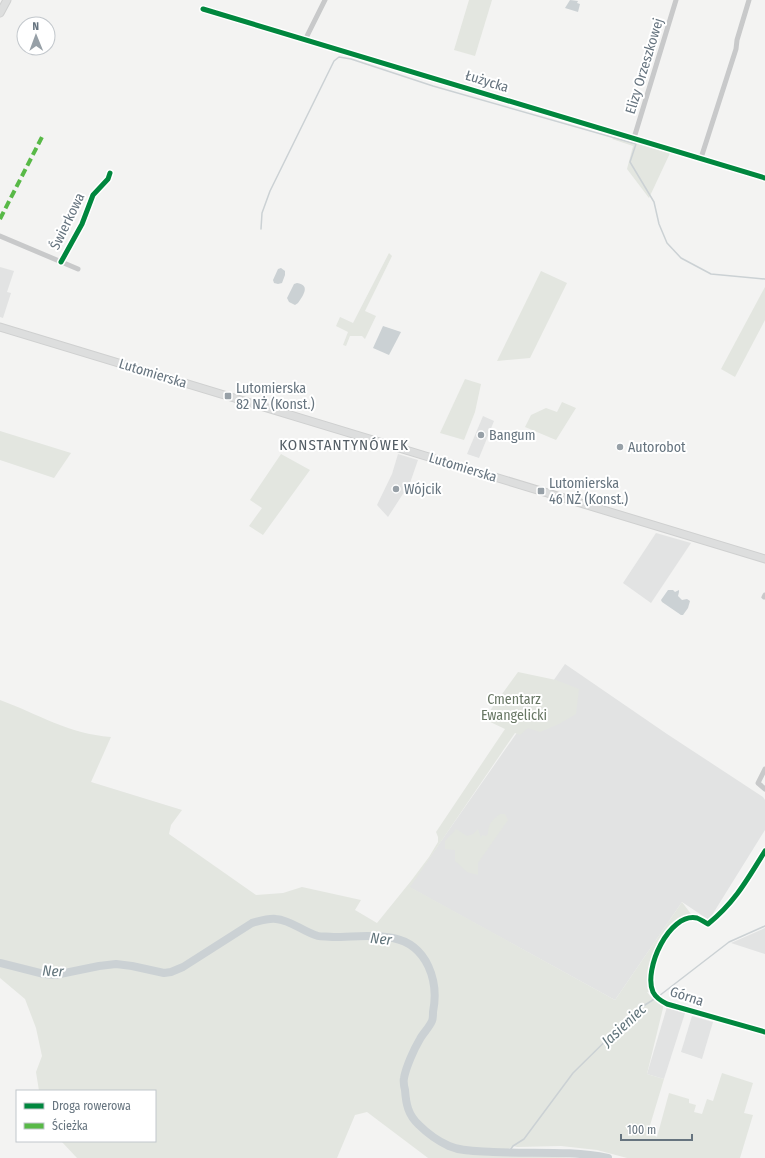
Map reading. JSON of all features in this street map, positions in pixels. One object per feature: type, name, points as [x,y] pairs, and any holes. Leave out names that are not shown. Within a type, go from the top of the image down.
[{"type":"main road","points":[[0,13],[7,0]]},
{"type":"main road","name":"Lutomierska","points":[[0,327],[765,559]]},
{"type":"street","points":[[306,40],[325,0]]},
{"type":"street","name":"Elizy Orzeszkowej","points":[[634,138],[676,0]]},
{"type":"street","points":[[701,158],[734,56],[737,40],[749,0]]},
{"type":"street","name":"Łużycka","points":[[203,9],[765,178]]},
{"type":"street","name":"Świerkowa","points":[[61,262],[82,224],[93,195],[108,179],[110,173]]},
{"type":"street","points":[[0,236],[78,269]]},
{"type":"street","points":[[765,769],[758,782],[765,789]]},
{"type":"street","name":"Górna","points":[[765,851],[731,903],[708,924],[698,918],[684,920],[669,930],[654,958],[651,973],[651,985],[657,998],[667,1004],[765,1032]]},
{"type":"shaded area","points":[[570,0],[578,1],[577,3],[580,4],[578,12],[565,8]]},
{"type":"shaded area","points":[[0,267],[14,271],[7,292],[11,293],[3,318],[0,317]]},
{"type":"shaded area","points":[[281,268],[285,271],[282,283],[274,283],[273,280],[278,269]]},
{"type":"shaded area","points":[[297,283],[304,286],[305,291],[298,303],[295,305],[289,302],[287,298],[294,284]]},
{"type":"shaded area","points":[[383,326],[401,332],[389,355],[373,348]]},
{"type":"shaded area","name":"Bangum","points":[[483,416],[494,421],[479,458],[467,454]]},
{"type":"shaded area","name":"Wójcik","points":[[398,454],[418,460],[410,483],[388,517],[377,505],[392,474]]},
{"type":"shaded area","points":[[656,533],[691,543],[651,603],[623,583]]},
{"type":"shaded area","points":[[668,590],[673,590],[675,592],[679,590],[678,596],[682,600],[687,599],[690,601],[688,608],[683,615],[662,602],[661,600]]},
{"type":"shaded area","points":[[565,664],[667,734],[763,797],[765,800],[765,830],[709,920],[682,902],[615,1000],[409,887]]},
{"type":"shaded area","points":[[765,928],[765,954],[731,943]]},
{"type":"shaded area","points":[[667,1007],[685,1013],[664,1079],[647,1074]]},
{"type":"shaded area","points":[[692,1016],[713,1022],[702,1059],[681,1052]]},
{"type":"green space","points":[[469,0],[492,0],[475,56],[454,50]]},
{"type":"green space","points":[[615,135],[671,151],[649,198],[627,169],[633,146],[612,139]]},
{"type":"green space","points":[[389,253],[392,256],[365,311],[376,316],[365,339],[362,336],[350,336],[346,346],[343,345],[348,332],[336,326],[340,317],[353,323]]},
{"type":"green space","points":[[541,271],[567,283],[530,358],[497,361]]},
{"type":"green space","points":[[765,287],[765,320],[735,377],[721,369]]},
{"type":"green space","points":[[465,379],[481,384],[475,412],[464,440],[440,433]]},
{"type":"green space","points":[[562,402],[576,408],[556,440],[525,427],[531,415],[546,408],[557,412]]},
{"type":"green space","points":[[0,431],[71,453],[54,478],[0,460]]},
{"type":"green space","points":[[281,454],[310,470],[263,535],[249,526],[262,508],[250,500]]},
{"type":"green space","name":"Cmentarz Ewangelicki","points":[[518,672],[556,680],[579,689],[576,714],[559,724],[540,732],[528,728],[520,735],[515,733],[410,887],[615,1000],[682,902],[694,918],[684,920],[669,930],[651,973],[654,993],[647,992],[651,997],[664,1004],[647,1074],[664,1079],[648,1132],[657,1137],[669,1093],[689,1099],[689,1103],[696,1105],[694,1112],[702,1114],[707,1099],[713,1101],[722,1073],[753,1083],[744,1113],[753,1115],[740,1158],[627,1158],[597,1150],[561,1146],[513,1146],[500,1155],[584,1158],[428,1158],[367,1112],[355,1115],[337,1158],[77,1158],[62,1142],[156,1142],[156,1090],[39,1090],[36,1072],[42,1056],[36,1028],[25,999],[0,978],[0,700],[67,728],[111,737],[91,782],[182,810],[171,825],[169,834],[256,895],[283,893],[302,887],[361,900],[355,910],[377,923],[429,857],[438,842],[436,832],[505,729],[484,719]]},
{"type":"green space","points":[[500,814],[505,814],[508,820],[478,863],[478,875],[467,872],[455,861],[455,850],[445,849],[445,841],[456,829],[467,836],[473,834],[478,829],[481,838],[482,835],[486,836],[488,834],[491,822]]},
{"type":"waterway","points":[[261,229],[262,213],[270,191],[334,61],[339,57],[351,59],[433,86],[636,144],[630,162],[654,202],[659,224],[667,243],[681,258],[711,274],[765,279]]},
{"type":"waterway","name":"Ner","points":[[0,963],[44,974],[55,975],[116,964],[164,973],[171,972],[183,967],[252,923],[270,919],[287,922],[307,932],[320,936],[371,936],[393,938],[405,942],[415,948],[423,957],[432,977],[434,989],[432,1020],[415,1048],[408,1063],[404,1080],[407,1105],[415,1121],[437,1139],[449,1146],[460,1149],[493,1152],[565,1153],[608,1158]]},
{"type":"waterway","name":"Jasieniec","points":[[659,996],[729,942],[765,926]]},
{"type":"waterway","name":"Jasieniec","points":[[508,1153],[513,1146],[524,1139],[573,1073],[637,1010],[656,998]]},
{"type":"marked path","points":[[0,219],[43,135]]},
{"type":"cycle path","points":[[203,9],[765,178]]},
{"type":"cycle path","points":[[61,262],[82,224],[93,195],[108,179],[110,173]]},
{"type":"cycle path","points":[[765,851],[733,899],[708,924],[697,918],[687,919],[677,924],[668,933],[655,957],[651,982],[654,994],[667,1004],[765,1032]]},
{"type":"place","name":"Lutomierska 82 NŻ (Konst.)","points":[[228,396]]},
{"type":"place","name":"Bangum","points":[[481,435]]},
{"type":"place","name":"Autorobot","points":[[620,447]]},
{"type":"place","name":"Wójcik","points":[[396,489]]},
{"type":"place","name":"Lutomierska 46 NŻ (Konst.)","points":[[541,491]]},
{"type":"district","name":"KONSTANTYNÓWEK","points":[[344,445]]}]
